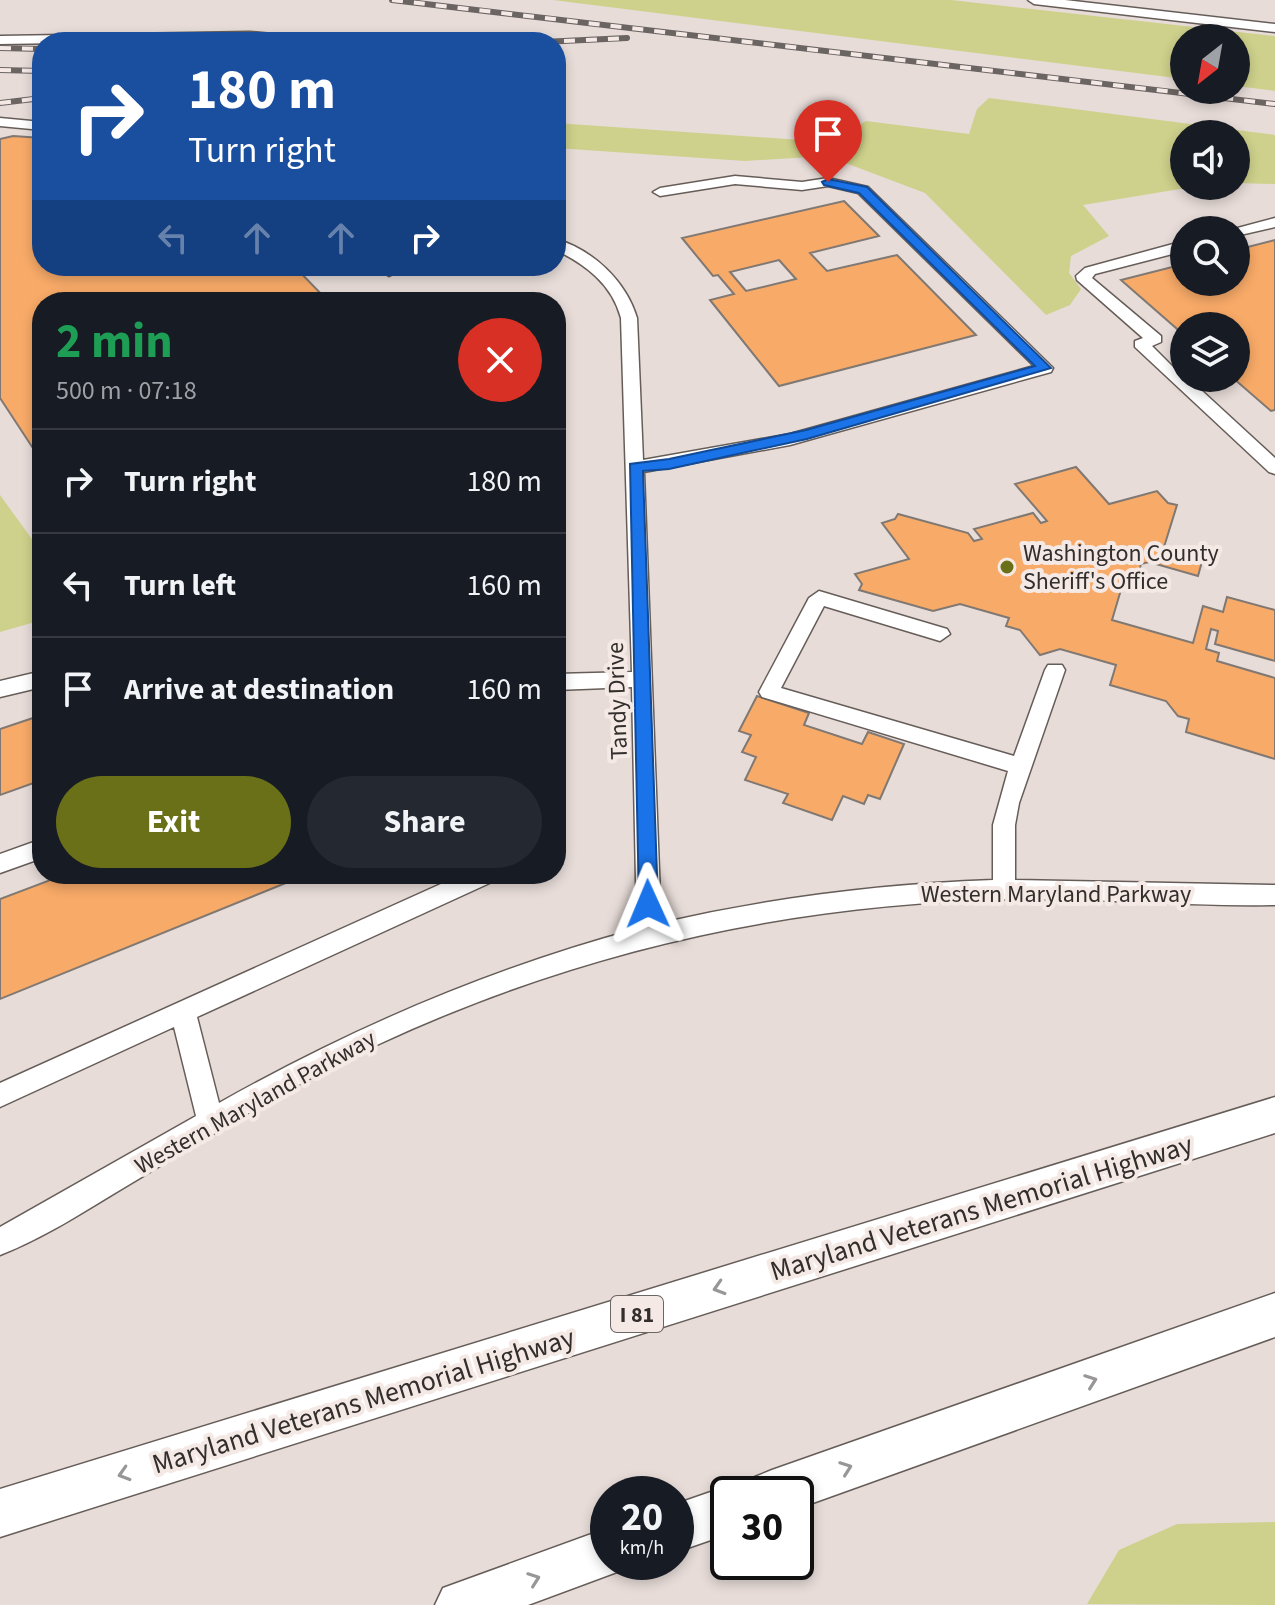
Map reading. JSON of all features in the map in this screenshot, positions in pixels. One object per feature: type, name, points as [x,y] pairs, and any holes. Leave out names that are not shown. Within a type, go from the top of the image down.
[{"type":"highway","name":"Maryland Veterans Memorial Highway","points":[[0,1513],[1275,1115]]},
{"type":"highway","points":[[814,1479],[1275,1315]]},
{"type":"highway","points":[[460,1605],[590,1558]]},
{"type":"street","points":[[1034,0],[1275,28]]},
{"type":"street","points":[[1060,4],[1108,0]]},
{"type":"street","points":[[0,40],[32,40]]},
{"type":"street","points":[[0,122],[32,125]]},
{"type":"street","points":[[636,467],[669,464],[807,434],[1045,368],[863,190],[828,182],[802,186],[735,180],[660,192]]},
{"type":"street","points":[[1250,228],[1275,222]]},
{"type":"street","name":"Tandy Drive","points":[[566,248],[576,253],[618,289],[626,300],[636,467],[649,933]]},
{"type":"street","points":[[1170,250],[1090,271],[1085,280],[1155,339],[1141,344],[1275,468]]},
{"type":"street","points":[[1254,449],[1275,442]]},
{"type":"street","points":[[940,634],[819,598],[769,692],[847,717],[911,731],[1021,767]]},
{"type":"street","points":[[1004,890],[1004,825],[1055,670]]},
{"type":"street","points":[[566,682],[642,679]]},
{"type":"street","points":[[0,689],[32,681]]},
{"type":"street","points":[[0,864],[32,852]]},
{"type":"street","points":[[0,1095],[464,884]]},
{"type":"street","name":"Western Maryland Parkway","points":[[0,1242],[65,1209],[367,1037],[455,1000],[649,933],[831,902],[930,892],[1004,890],[1275,895]]},
{"type":"street","points":[[183,1012],[211,1124]]},
{"type":"green space","points":[[553,0],[951,0],[1170,24],[1170,77]]},
{"type":"green space","points":[[1250,33],[1275,36],[1275,91],[1250,88]]},
{"type":"green space","points":[[989,98],[1170,121],[1170,191],[1083,205],[1109,236],[1071,256],[1069,273],[1081,289],[1070,305],[1046,315],[925,193],[827,156],[745,161],[566,149],[566,124],[830,142],[866,121],[969,134],[977,109]]},
{"type":"green space","points":[[1250,132],[1275,135],[1275,184],[1250,183]]},
{"type":"green space","points":[[0,495],[32,539],[32,623],[0,632]]},
{"type":"green space","points":[[1275,1522],[1275,1605],[1087,1604],[1119,1550],[1177,1524]]},
{"type":"building","points":[[32,137],[32,276],[304,276],[319,292],[32,292],[32,447],[0,398],[0,139]]},
{"type":"building","points":[[844,201],[879,236],[810,253],[827,271],[897,255],[976,335],[779,386],[710,300],[734,294],[718,275],[713,276],[682,238]],"holes":[[[779,260],[796,279],[746,291],[730,272]]]},
{"type":"building","points":[[1275,240],[1275,410],[1271,411],[1249,392],[1250,312],[1170,312],[1170,323],[1121,280],[1170,268],[1170,296],[1250,296],[1250,246]]},
{"type":"building","points":[[1076,467],[1109,504],[1157,491],[1168,503],[1177,505],[1164,547],[1203,558],[1198,576],[1149,562],[1141,564],[1137,579],[1123,583],[1112,620],[1193,643],[1203,606],[1223,612],[1227,597],[1275,610],[1275,661],[1215,644],[1218,631],[1211,629],[1206,649],[1219,653],[1217,661],[1275,678],[1275,759],[1186,732],[1189,719],[1178,716],[1166,701],[1110,685],[1116,665],[1060,649],[1040,655],[1020,630],[1006,626],[1009,618],[960,604],[933,611],[859,590],[862,584],[855,574],[909,559],[882,523],[895,519],[898,514],[968,533],[974,541],[982,539],[974,529],[1033,513],[1041,523],[1047,521],[1015,484]]},
{"type":"building","points":[[757,696],[809,713],[804,725],[862,744],[868,732],[904,744],[880,799],[868,795],[864,804],[843,796],[832,820],[783,803],[788,794],[745,780],[756,757],[742,752],[751,735],[739,731]]},
{"type":"building","points":[[32,718],[32,784],[0,795],[0,729]]},
{"type":"building","points":[[40,884],[283,884],[0,999],[0,899]]},
{"type":"railway","points":[[392,0],[1275,104]]},
{"type":"railway","points":[[566,41],[627,38]]},
{"type":"railway","points":[[0,48],[32,49]]},
{"type":"railway","points":[[0,70],[32,71]]},
{"type":"railway","points":[[0,103],[32,99]]},
{"type":"place","name":"Washington County Sheriff's Office","points":[[1007,567]]},
{"type":"route","points":[[648,904],[636,467],[669,464],[807,434],[1045,368],[863,190],[828,182]]}]
